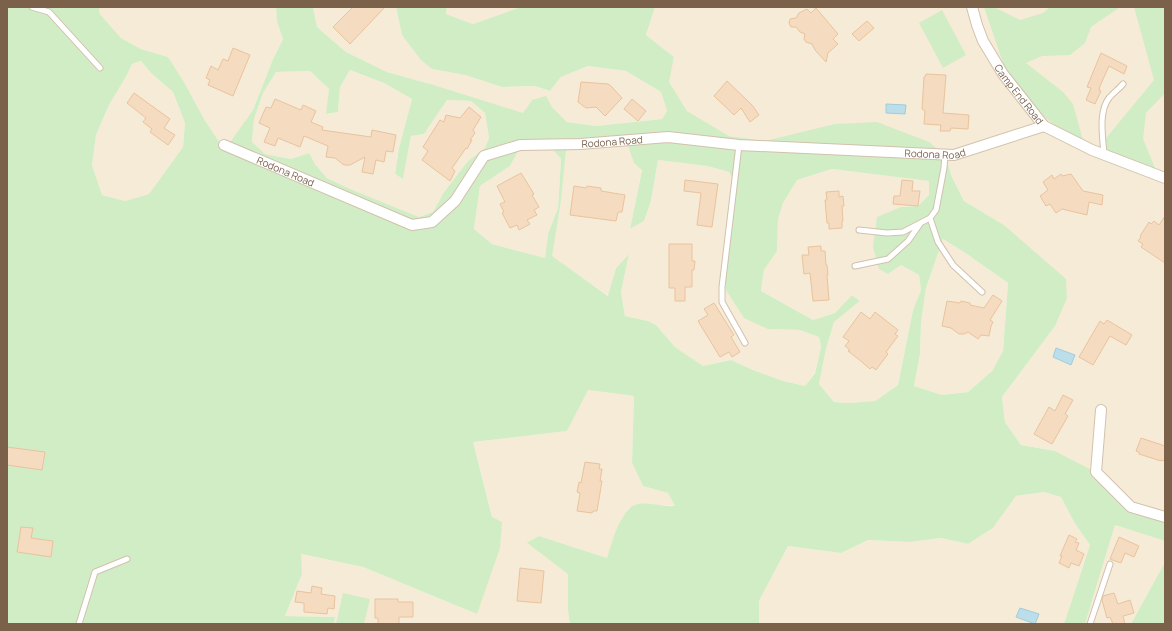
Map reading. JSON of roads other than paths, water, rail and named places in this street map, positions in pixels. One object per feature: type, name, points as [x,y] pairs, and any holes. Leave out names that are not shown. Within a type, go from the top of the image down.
[{"type":"street","name":"Camp End Road","points":[[972,7],[983,41],[1002,74],[1044,126],[1092,150],[1165,178]]},
{"type":"street","name":"Rodona Road","points":[[224,145],[412,225],[432,222],[455,201],[484,156],[520,145],[580,144],[668,137],[739,145],[954,155],[1044,126]]},
{"type":"street","points":[[1100,410],[1096,472],[1131,507],[1165,517]]},
{"type":"lane","points":[[32,7],[49,12],[100,68]]},
{"type":"lane","points":[[1104,155],[1102,121],[1104,106],[1109,98],[1123,84]]},
{"type":"lane","points":[[739,145],[722,287],[722,302],[745,342]]},
{"type":"lane","points":[[859,230],[887,233],[903,232],[930,218],[936,210],[945,155]]},
{"type":"lane","points":[[930,218],[938,242],[953,265],[982,292]]},
{"type":"lane","points":[[855,266],[888,259],[908,241],[920,223]]},
{"type":"lane","points":[[79,624],[95,572],[127,559]]},
{"type":"lane","points":[[1090,624],[1110,564]]},
{"type":"water","points":[[886,104],[906,105],[905,114],[886,113]]},
{"type":"water","points":[[1056,348],[1075,355],[1071,365],[1053,357]]},
{"type":"water","points":[[1020,608],[1039,614],[1035,624],[1016,617]]}]
